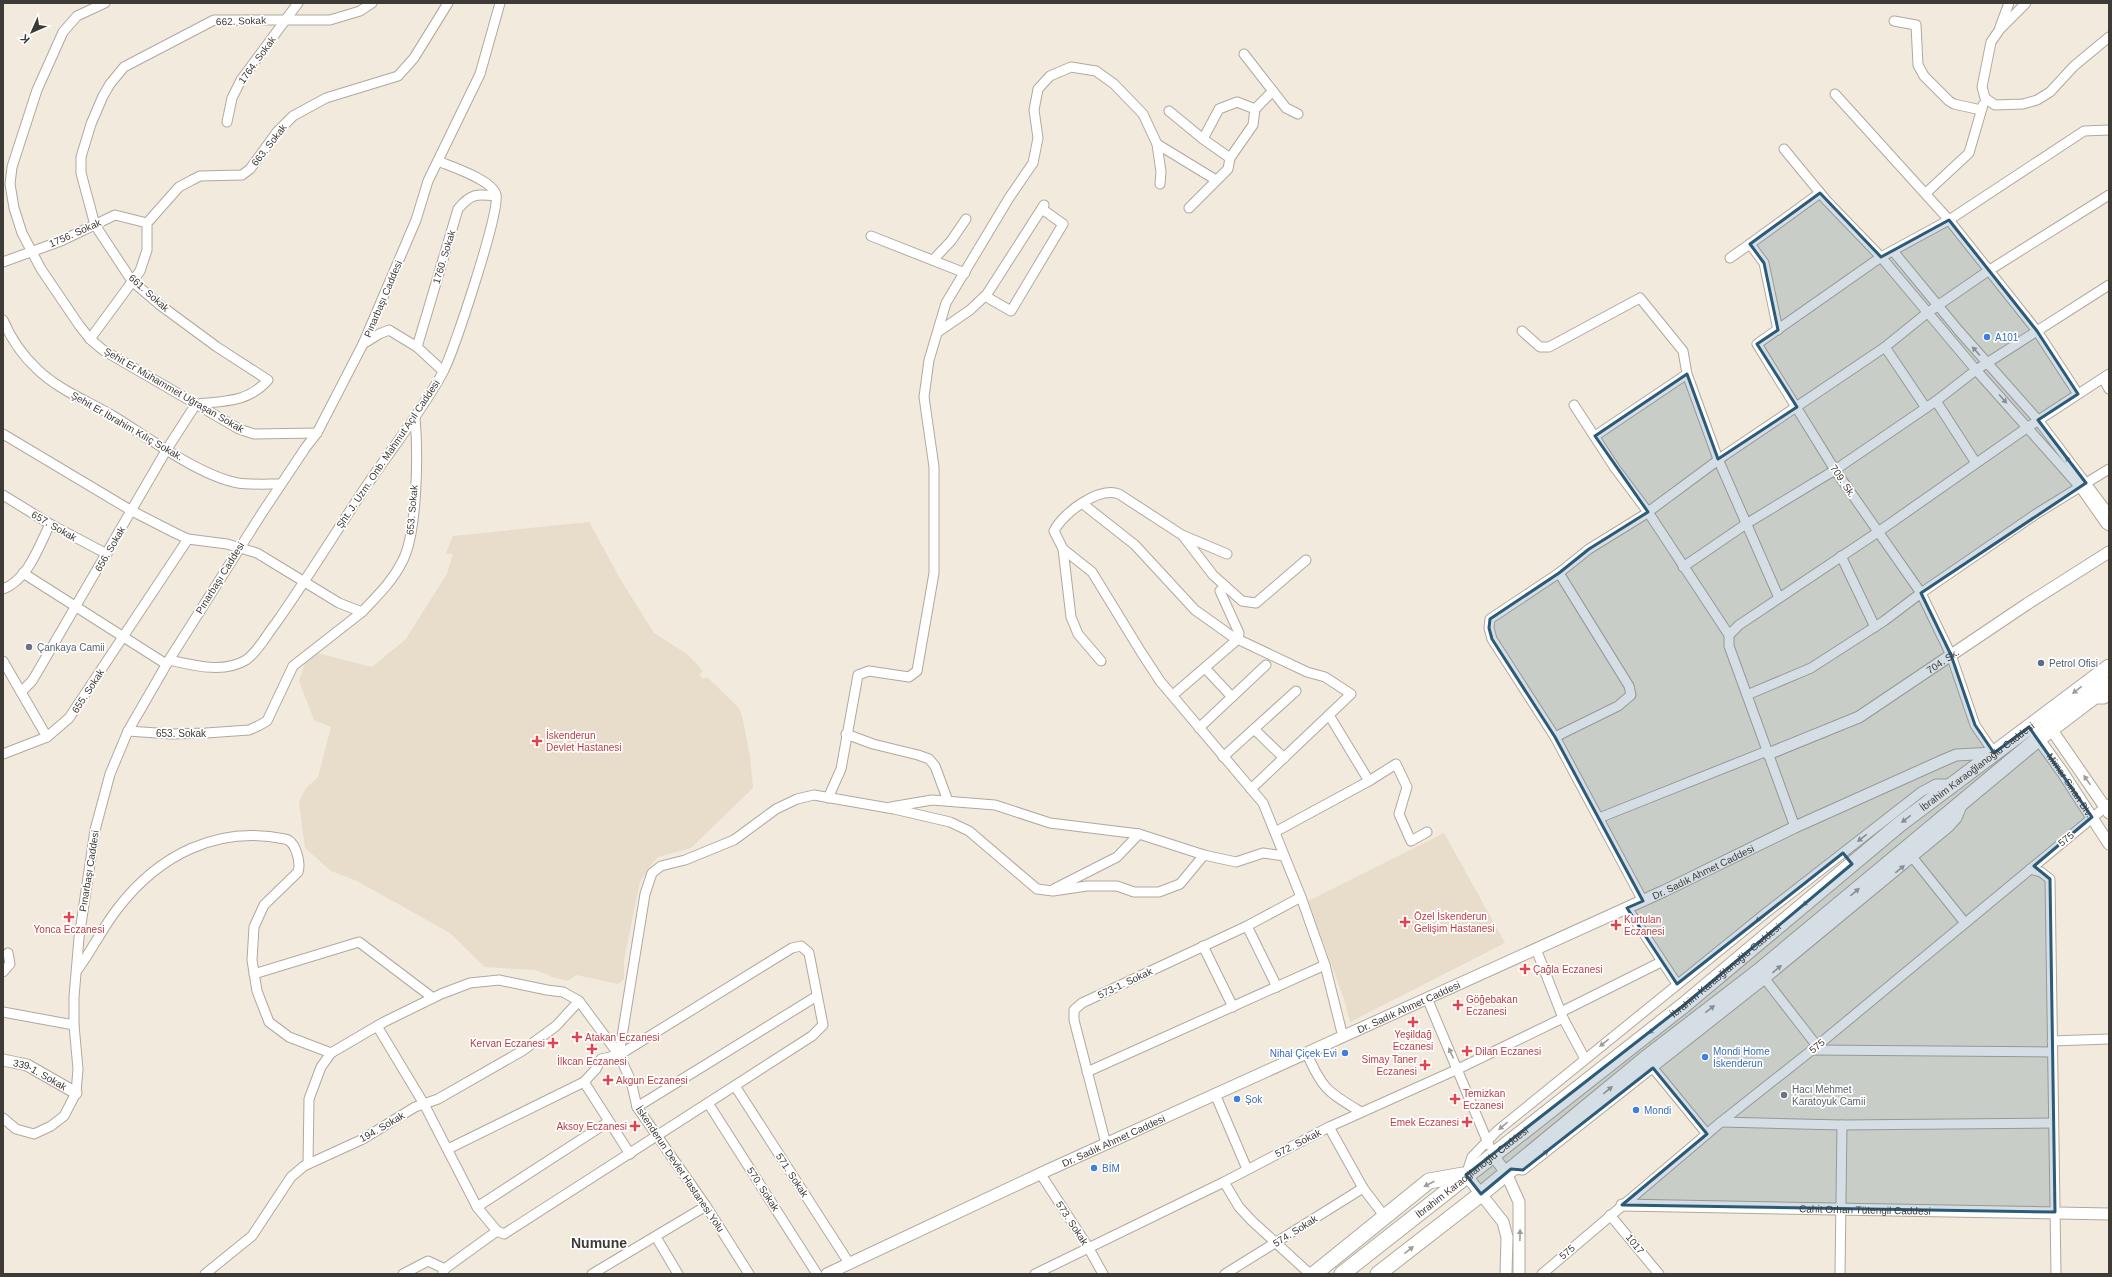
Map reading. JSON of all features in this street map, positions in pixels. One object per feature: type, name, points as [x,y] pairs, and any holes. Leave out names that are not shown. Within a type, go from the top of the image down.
[{"type":"highway","name":"İbrahim Karaoğlanoğlu Caddesi","points":[[2047,723],[2090,699],[2107,672]]},
{"type":"highway","name":"İbrahim Karaoğlanoğlu Caddesi","points":[[1378,1274],[1481,1194],[1645,1059],[1758,972],[1963,802],[2034,733],[2107,672]]},
{"type":"highway","name":"İbrahim Karaoğlanoğlu Caddesi","points":[[1342,1274],[1466,1175],[1490,1147],[1628,1050],[1900,824],[1994,754],[2034,733]]},
{"type":"highway","points":[[1314,1274],[1429,1182],[1466,1175]]},
{"type":"street","name":"Şehit Er Muhammet Uğraşan Sokak","points":[[106,3],[77,16],[62,32],[37,90],[12,167],[10,184],[14,208],[22,233],[30,251],[79,325],[90,339],[103,350],[239,430],[254,434],[317,433]]},
{"type":"street","name":"1764. Sokak","points":[[228,122],[232,98],[241,80],[287,20],[298,3]]},
{"type":"street","name":"662. Sokak","points":[[119,72],[124,67],[214,20],[330,20],[360,11],[372,3]]},
{"type":"street","name":"663. Sokak","points":[[147,223],[179,187],[192,180],[200,176],[242,175],[250,169],[277,132],[293,116],[326,98],[398,76],[414,58],[448,3]]},
{"type":"street","name":"Pınarbaşı Caddesi","points":[[3,1118],[16,1129],[34,1134],[51,1126],[64,1116],[76,1093],[78,1069],[74,1025],[79,938],[96,830],[110,774],[128,731],[168,662],[240,546],[317,433],[363,344],[416,220],[428,181],[480,74],[500,3]]},
{"type":"street","points":[[1998,32],[2009,3]]},
{"type":"street","points":[[1926,193],[1969,153],[1985,98],[1982,87],[1991,42],[1998,32],[2026,3]]},
{"type":"street","points":[[1894,21],[1916,25],[1918,65],[1924,76],[1949,101],[1954,104],[1981,110]]},
{"type":"street","points":[[1985,98],[1995,105],[2022,104],[2037,100],[2050,92],[2074,66],[2109,37]]},
{"type":"street","points":[[1244,54],[1286,108],[1298,114]]},
{"type":"street","points":[[828,798],[841,769],[846,734],[858,675],[869,671],[909,677],[917,671],[934,573],[934,467],[924,397],[929,360],[946,304],[1009,198],[1033,163],[1038,138],[1034,110],[1038,89],[1050,76],[1071,67],[1096,71],[1128,96],[1143,114],[1157,144],[1162,172],[1160,184]]},
{"type":"street","name":"661. Sokak","points":[[119,72],[110,84],[97,110],[81,157],[81,173],[95,225],[132,281],[160,305],[217,347],[268,380],[258,391],[238,400],[196,404]]},
{"type":"street","points":[[1189,208],[1228,169],[1230,158],[1253,125],[1255,109],[1273,91]]},
{"type":"street","points":[[1836,94],[1949,220],[2037,331],[2078,394]]},
{"type":"street","points":[[1202,139],[1218,109],[1237,102],[1255,109]]},
{"type":"street","points":[[1169,111],[1202,139],[1230,158]]},
{"type":"street","name":"709. Sk.","points":[[1994,754],[1976,725],[1951,655],[1921,593],[1835,470],[1757,344],[1881,257],[1949,220],[2084,130],[2109,130]]},
{"type":"street","points":[[1157,144],[1216,180]]},
{"type":"street","points":[[1784,150],[1820,193],[1881,257],[1976,370],[2109,514]]},
{"type":"street","points":[[438,161],[484,181],[494,189],[496,196]]},
{"type":"street","points":[[1730,258],[1820,193]]},
{"type":"street","name":"1760. Sokak","points":[[417,347],[458,209],[466,199],[478,194],[496,196]]},
{"type":"street","points":[[1643,900],[1555,736],[1492,639],[1489,628],[1490,619],[1559,573],[1589,549],[1648,512],[1718,459],[1885,347],[1927,313],[1988,271],[2109,195]]},
{"type":"street","name":"Şht. J. Uzm. Onb. Mahmut Açıl Caddesi","points":[[23,573],[168,662],[202,667],[226,666],[246,660],[257,649],[304,582],[366,487],[415,417],[443,371],[462,324],[492,219],[496,196]]},
{"type":"street","points":[[938,332],[970,310],[985,296],[1043,207],[1063,224],[1011,311],[985,296]]},
{"type":"street","name":"1756. Sokak","points":[[3,262],[61,241],[115,215],[147,223]]},
{"type":"street","points":[[932,260],[951,241],[966,219]]},
{"type":"street","points":[[90,339],[140,271],[147,250],[147,223]]},
{"type":"street","points":[[871,236],[965,273]]},
{"type":"street","points":[[1750,244],[1764,263],[1778,330]]},
{"type":"street","points":[[1893,251],[1938,306],[2038,420],[2083,485],[2106,524],[2109,526]]},
{"type":"street","points":[[1683,568],[1746,524],[1835,470],[1936,402],[1976,370],[2109,285]]},
{"type":"street","points":[[1522,331],[1540,347],[1549,347],[1640,298],[1683,351],[1686,374],[1718,459],[1779,598]]},
{"type":"street","name":"Şehit Er İbrahim Kılıç Sokak.","points":[[3,320],[12,340],[22,353],[38,370],[62,390],[114,417],[202,470],[238,483],[281,484]]},
{"type":"street","points":[[363,344],[379,334],[389,330],[417,347],[443,371]]},
{"type":"street","points":[[1885,347],[1926,408]]},
{"type":"street","points":[[1595,436],[1686,374]]},
{"type":"street","points":[[1728,635],[1739,625],[1878,532],[2038,420],[2106,376],[2109,389]]},
{"type":"street","points":[[1936,402],[1976,463]]},
{"type":"street","name":"656. Sokak","points":[[21,692],[32,681],[167,449],[196,404]]},
{"type":"street","points":[[1574,405],[1615,468],[1648,512],[1728,635],[1729,646],[1795,827]]},
{"type":"street","name":"653. Sokak","points":[[128,731],[171,734],[249,730],[266,721],[293,666],[362,612],[392,579],[403,561],[412,533],[417,439],[415,417]]},
{"type":"street","points":[[3,434],[36,452],[132,511],[188,539],[240,546],[257,553],[339,603],[362,612]]},
{"type":"street","points":[[1747,695],[1811,668],[1875,627],[1921,593],[2036,514],[2109,469]]},
{"type":"street","points":[[1101,661],[1078,634],[1071,617],[1063,549],[1054,531],[1059,521],[1096,495],[1111,491],[1119,494],[1182,535],[1227,554]]},
{"type":"street","name":"657. Sokak","points":[[3,495],[50,524],[107,554]]},
{"type":"street","points":[[1083,504],[1135,545],[1195,610],[1238,639],[1307,672],[1325,677],[1351,694],[1251,789]]},
{"type":"street","points":[[3,589],[9,587],[23,573],[50,524]]},
{"type":"street","points":[[1182,535],[1213,575],[1242,601],[1256,603],[1306,560]]},
{"type":"street","name":"655. Sokak","points":[[3,754],[47,736],[69,718],[188,539]]},
{"type":"street","points":[[1063,549],[1092,572],[1160,681],[1263,803],[1301,897],[1326,965],[1343,1037]]},
{"type":"street","name":"704. Sk.","points":[[1767,753],[1859,717],[2109,552]]},
{"type":"street","points":[[1841,556],[1875,627]]},
{"type":"street","points":[[1555,736],[1618,706],[1632,695],[1629,686],[1559,573]]},
{"type":"street","points":[[1173,695],[1238,639],[1239,633],[1220,591],[1225,586]]},
{"type":"street","points":[[3,661],[47,736]]},
{"type":"street","points":[[1199,728],[1266,665]]},
{"type":"street","points":[[1205,668],[1232,697]]},
{"type":"street","points":[[1223,757],[1296,691]]},
{"type":"street","points":[[2090,699],[2104,699],[2109,696]]},
{"type":"street","points":[[1329,715],[1369,781]]},
{"type":"street","points":[[2047,723],[2108,808]]},
{"type":"street","points":[[1254,729],[1284,758]]},
{"type":"street","name":"Mimar Sinan Blv.","points":[[2034,733],[2064,773],[2109,844]]},
{"type":"street","points":[[846,734],[873,744],[929,759],[935,766],[948,802]]},
{"type":"street","points":[[1599,818],[1767,753]]},
{"type":"street","name":"Dr. Sadık Ahmet Caddesi","points":[[827,1274],[1040,1173],[1307,1054],[1627,908],[1795,827],[1956,755],[1994,754]]},
{"type":"street","points":[[1275,832],[1369,781],[1396,764],[1407,787],[1399,814],[1411,841],[1427,832]]},
{"type":"street","points":[[1490,1147],[1585,1058],[1921,792],[1936,784],[1953,784]]},
{"type":"street","points":[[619,1055],[645,894],[652,873],[661,866],[685,860],[734,840],[776,809],[798,799],[814,795],[885,807],[950,822],[969,831],[1037,889],[1050,891],[1087,886],[1117,886],[1134,892],[1159,892],[1180,884],[1204,855]]},
{"type":"street","points":[[885,807],[932,800],[995,805],[1050,823],[1139,834],[1204,855],[1236,862],[1263,853],[1284,856]]},
{"type":"street","points":[[1508,1171],[1523,1170],[1765,979],[1949,827],[1959,812],[1963,802]]},
{"type":"street","name":"575","points":[[1542,1274],[1721,1122],[1814,1048],[2092,818],[2108,808]]},
{"type":"street","points":[[1050,891],[1117,857],[1139,834]]},
{"type":"street","points":[[78,969],[94,947],[117,909],[155,870],[175,856],[201,844],[232,835],[265,835],[288,840],[292,843],[300,866],[298,872],[264,905],[254,926],[252,960],[257,991],[269,1022],[289,1036],[331,1053]]},
{"type":"street","points":[[1913,858],[1965,923]]},
{"type":"street","points":[[2030,869],[2041,872],[2050,879],[2052,1123],[2056,1212],[2056,1274]]},
{"type":"street","name":"573-1. Sokak","points":[[1106,1144],[1074,1020],[1074,1010],[1082,1003],[1247,926],[1301,897]]},
{"type":"street","points":[[1627,908],[1661,962],[1678,984]]},
{"type":"street","points":[[1247,926],[1277,987]]},
{"type":"street","points":[[254,974],[359,942],[433,998]]},
{"type":"street","points":[[377,1026],[424,1104],[448,1149],[457,1171],[477,1207],[497,1231],[504,1234],[657,1138],[708,1103],[812,1036],[823,1025],[809,953],[801,946],[792,948],[619,1055],[601,1059],[596,1069],[584,1082],[448,1149]]},
{"type":"street","points":[[1204,946],[1232,1007]]},
{"type":"street","points":[[1536,949],[1562,1015],[1585,1058]]},
{"type":"street","points":[[3,972],[10,964],[8,953]]},
{"type":"street","name":"572. Sokak","points":[[1035,1274],[1224,1182],[1246,1169],[1329,1127],[1458,1069],[1661,962]]},
{"type":"street","points":[[1087,1072],[1326,965]]},
{"type":"street","points":[[1765,979],[1814,1048],[2052,1052]]},
{"type":"street","points":[[308,1164],[309,1099],[321,1067],[331,1053],[377,1026],[433,998],[470,983],[499,980],[563,992],[579,1001]]},
{"type":"street","points":[[637,1107],[817,996]]},
{"type":"street","points":[[1427,998],[1490,1147],[1508,1171],[1516,1193],[1520,1206],[1520,1274]]},
{"type":"street","name":"İskenderun Devlet Hastanesi Yolu","points":[[579,1001],[619,1055],[631,1081],[637,1107],[657,1138],[706,1206],[749,1274]]},
{"type":"street","name":"194. Sokak","points":[[205,1274],[252,1236],[291,1177],[308,1164],[363,1139],[415,1107],[438,1099],[522,1051],[556,1026],[579,1001]]},
{"type":"street","points":[[3,1012],[74,1025]]},
{"type":"street","points":[[2052,1042],[2109,1039]]},
{"type":"street","points":[[1307,1054],[1318,1079],[1326,1090],[1361,1112]]},
{"type":"street","name":"339-1. Sokak","points":[[3,1060],[27,1065],[76,1093]]},
{"type":"street","points":[[1653,1068],[1707,1134]]},
{"type":"street","points":[[584,1082],[608,1122],[630,1154]]},
{"type":"street","name":"571. Sokak","points":[[735,1086],[850,1263]]},
{"type":"street","points":[[1215,1094],[1246,1169]]},
{"type":"street","name":"570. Sokak","points":[[708,1103],[817,1274]]},
{"type":"street","points":[[477,1207],[608,1122]]},
{"type":"street","points":[[1721,1122],[1842,1125],[2052,1123]]},
{"type":"street","points":[[1840,1274],[1842,1125]]},
{"type":"street","points":[[1329,1127],[1363,1188],[1385,1217]]},
{"type":"street","name":"573. Sokak","points":[[1040,1173],[1088,1247],[1103,1274]]},
{"type":"street","points":[[1466,1175],[1496,1212],[1506,1228],[1508,1248],[1506,1274]]},
{"type":"street","points":[[1224,1182],[1239,1207],[1310,1274]]},
{"type":"street","name":"574. Sokak","points":[[1225,1274],[1363,1188]]},
{"type":"street","name":"Cahit Orhan Tütengil Caddesi","points":[[1622,1205],[2109,1214]]},
{"type":"street","points":[[592,1274],[706,1206]]},
{"type":"street","name":"1017","points":[[1610,1215],[1659,1274]]},
{"type":"street","points":[[403,1274],[428,1261],[444,1271],[497,1231]]},
{"type":"street","points":[[656,1237],[678,1274]]},
{"type":"highlighted area","points":[[1820,193],[1881,257],[1949,220],[2037,331],[2078,394],[2038,420],[2086,483],[1921,593],[1951,655],[1975,725],[1994,753],[2029,727],[2092,817],[2034,866],[2050,879],[2055,1212],[1622,1205],[1707,1134],[1653,1068],[1523,1170],[1511,1169],[1481,1194],[1466,1175],[1684,1005],[1852,864],[1843,853],[1677,984],[1627,908],[1643,901],[1555,737],[1492,639],[1489,628],[1490,619],[1559,573],[1589,549],[1648,512],[1595,436],[1687,374],[1718,459],[1797,407],[1757,344],[1778,330],[1764,263],[1750,244]]},
{"type":"shaded area","name":"İskenderun Devlet Hastanesi","points":[[589,522],[622,582],[654,633],[687,654],[703,671],[699,675],[703,679],[707,677],[738,707],[742,716],[750,756],[753,788],[691,848],[658,857],[650,866],[640,882],[624,960],[624,979],[618,984],[576,975],[568,981],[535,970],[485,967],[450,933],[357,881],[331,871],[305,848],[299,802],[306,788],[318,777],[331,727],[314,720],[299,681],[306,661],[313,652],[372,667],[405,640],[447,574],[453,554],[446,553],[453,536]]},
{"type":"shaded area","name":"Özel İskenderun Gelişim Hastanesi","points":[[1444,833],[1505,943],[1350,1022],[1344,999],[1308,901]]},
{"type":"place","name":"A101","points":[[1987,337]]},
{"type":"place","name":"Çankaya Camii","points":[[29,647]]},
{"type":"place","name":"Petrol Ofisi","points":[[2041,663]]},
{"type":"place","name":"İskenderun Devlet Hastanesi","points":[[537,741]]},
{"type":"place","name":"Yonca Eczanesi","points":[[69,917]]},
{"type":"place","name":"Özel İskenderun Gelişim Hastanesi","points":[[1405,922]]},
{"type":"place","name":"Kurtulan Eczanesi","points":[[1616,925]]},
{"type":"place","name":"Çağla Eczanesi","points":[[1525,969]]},
{"type":"place","name":"Göğebakan Eczanesi","points":[[1458,1005]]},
{"type":"place","name":"Yeşildağ Eczanesi","points":[[1413,1022]]},
{"type":"place","name":"Atakan Eczanesi","points":[[577,1037]]},
{"type":"place","name":"Kervan Eczanesi","points":[[553,1043]]},
{"type":"place","name":"İlkcan Eczanesi","points":[[592,1049]]},
{"type":"place","name":"Dilan Eczanesi","points":[[1467,1051]]},
{"type":"place","name":"Nihal Çiçek Evi","points":[[1345,1053]]},
{"type":"place","name":"Mondi Home İskenderun","points":[[1705,1057]]},
{"type":"place","name":"Simay Taner Eczanesi","points":[[1425,1065]]},
{"type":"place","name":"Akgun Eczanesi","points":[[608,1080]]},
{"type":"place","name":"Hacı Mehmet Karatoyuk Camii","points":[[1784,1095]]},
{"type":"place","name":"Şok","points":[[1237,1099]]},
{"type":"place","name":"Temizkan Eczanesi","points":[[1455,1099]]},
{"type":"place","name":"Mondi","points":[[1636,1110]]},
{"type":"place","name":"Emek Eczanesi","points":[[1467,1122]]},
{"type":"place","name":"Aksoy Eczanesi","points":[[635,1126]]},
{"type":"place","name":"BİM","points":[[1094,1168]]},
{"type":"district","name":"Numune","points":[[599,1243]]}]
